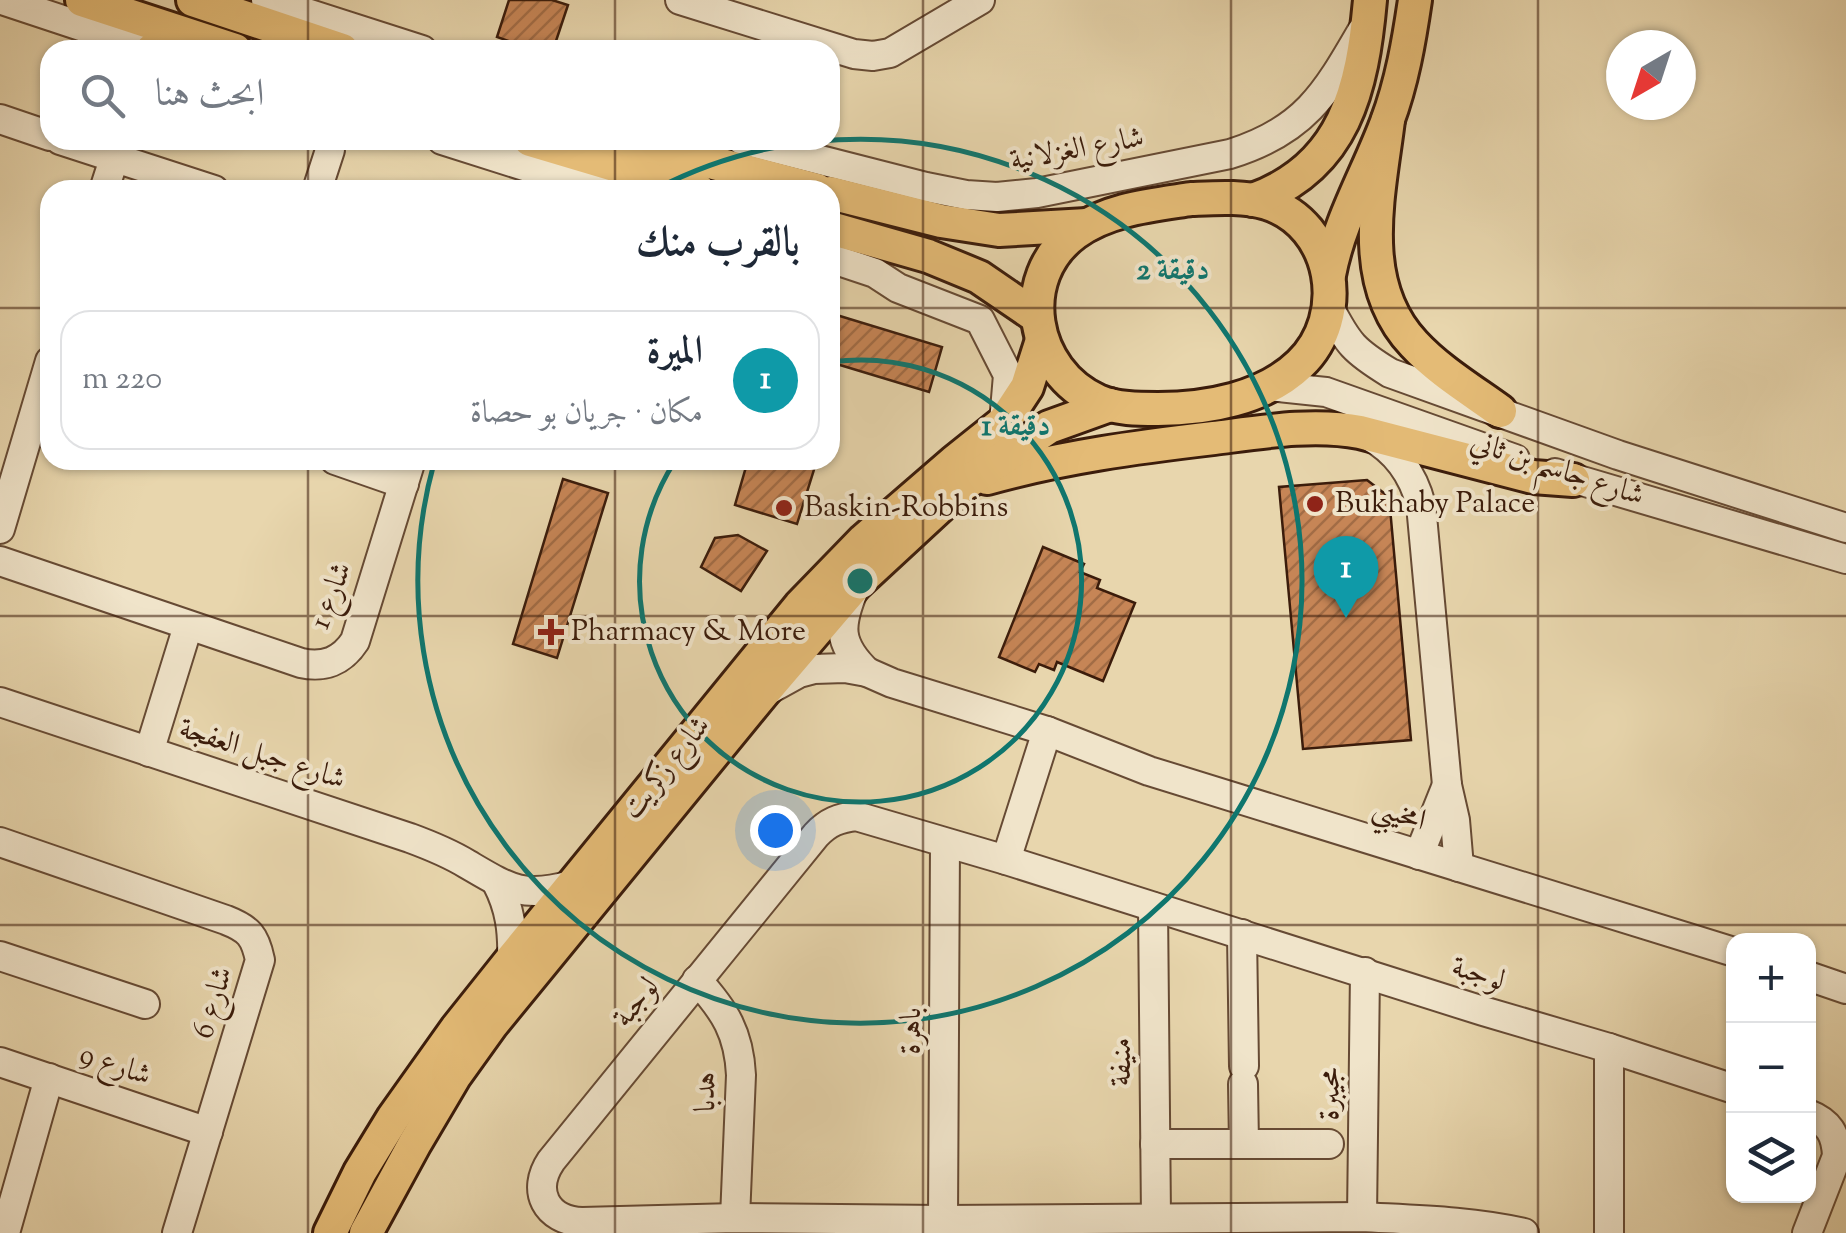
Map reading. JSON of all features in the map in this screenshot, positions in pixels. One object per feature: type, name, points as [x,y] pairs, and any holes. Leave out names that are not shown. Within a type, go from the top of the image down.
[{"type":"main road","points":[[82,0],[205,40]]},
{"type":"main road","points":[[193,0],[345,38]]},
{"type":"main road","points":[[840,231],[928,256],[979,277],[1039,328],[1062,375],[1082,392],[1110,405],[1160,409],[1206,405],[1268,386],[1306,358],[1321,334],[1334,248],[1388,120],[1407,50],[1415,0]]},
{"type":"main road","points":[[1253,200],[1293,182],[1325,153],[1360,72],[1369,11]]},
{"type":"main road","points":[[1388,120],[1376,234],[1376,265],[1385,297],[1413,344],[1500,411]]},
{"type":"main road","points":[[582,150],[754,180]]},
{"type":"main road","points":[[640,150],[683,180]]},
{"type":"main road","points":[[840,196],[941,221],[999,230],[1087,225]]},
{"type":"main road","points":[[1039,328],[1039,289],[1049,265],[1073,234],[1116,213],[1168,202],[1253,200],[1288,214],[1304,226],[1321,250],[1329,291]]},
{"type":"main road","name":"شارع زكريت","points":[[330,1233],[393,1118],[458,1028],[800,606],[864,540],[1004,422],[1027,387],[1039,328]]},
{"type":"main road","name":"شارع زكريت","points":[[366,1233],[472,1050],[856,584],[963,485],[1049,427],[1110,405]]},
{"type":"main road","points":[[963,485],[1042,463],[1121,449],[1270,431],[1330,428],[1360,432],[1533,476],[1573,480]]},
{"type":"street","points":[[2,0],[124,40]]},
{"type":"street","points":[[336,0],[345,38]]},
{"type":"street","points":[[680,0],[809,40]]},
{"type":"street","points":[[840,50],[873,56],[890,53],[980,0]]},
{"type":"street","points":[[285,3],[345,38]]},
{"type":"street","name":"شارع الغزلانية","points":[[781,150],[926,187],[997,198],[1230,154],[1277,136],[1298,121],[1339,71],[1369,11]]},
{"type":"street","points":[[0,119],[40,133]]},
{"type":"street","points":[[88,150],[182,180]]},
{"type":"street","points":[[320,180],[332,150]]},
{"type":"street","points":[[474,150],[568,180]]},
{"type":"street","points":[[107,180],[114,159]]},
{"type":"street","points":[[840,261],[980,320],[1008,375],[1004,422]]},
{"type":"street","name":"شارع جاسم بن ثاني","points":[[1329,291],[1344,337],[1362,356],[1390,373],[1618,455],[1846,528]]},
{"type":"street","name":"شارع جاسم بن ثاني","points":[[1268,386],[1326,392],[1573,480],[1846,559]]},
{"type":"street","points":[[0,528],[40,395]]},
{"type":"street","points":[[1360,432],[1399,459],[1413,480],[1420,504],[1458,867]]},
{"type":"street","points":[[1420,504],[1432,473],[1454,456]]},
{"type":"street","name":"شارع 1","points":[[0,561],[312,665],[332,662],[342,657],[355,641],[407,472]]},
{"type":"street","points":[[856,584],[842,629],[851,656],[866,672]]},
{"type":"street","points":[[149,752],[188,626]]},
{"type":"street","name":"امخيبي","points":[[762,694],[814,669],[866,672],[1047,731],[1149,770],[1726,950]]},
{"type":"street","name":"شارع جبل العفجة","points":[[0,702],[410,838],[453,856],[497,883],[537,891],[571,884]]},
{"type":"street","points":[[1006,860],[1047,731]]},
{"type":"street","points":[[1419,855],[1447,785]]},
{"type":"street","name":"لوجبة","points":[[1524,1233],[1432,1220],[1362,1217],[571,1221],[552,1211],[542,1192],[545,1170],[551,1161],[816,834],[827,824],[856,816],[1726,1086]]},
{"type":"street","name":"شارع 6","points":[[0,842],[244,927],[256,942],[260,960],[177,1233]]},
{"type":"street","name":"باهرة","points":[[944,1220],[945,843]]},
{"type":"street","points":[[497,883],[511,919],[512,959]]},
{"type":"street","name":"منيفة","points":[[1154,907],[1156,1217]]},
{"type":"street","points":[[1242,934],[1244,1144]]},
{"type":"street","points":[[0,956],[144,1004]]},
{"type":"street","name":"مجيبرة","points":[[1362,1217],[1365,972]]},
{"type":"street","points":[[1816,979],[1846,989]]},
{"type":"street","name":"هدبا","points":[[697,980],[725,1014],[740,1054],[734,1218]]},
{"type":"street","points":[[1609,1048],[1609,1233]]},
{"type":"street","name":"شارع 9","points":[[0,1062],[208,1132]]},
{"type":"street","points":[[5,1233],[50,1078]]},
{"type":"street","points":[[1807,1233],[1838,1156],[1833,1132],[1825,1121],[1816,1117]]},
{"type":"street","points":[[1155,1144],[1329,1144]]},
{"type":"building","points":[[509,0],[552,0],[568,5],[556,40],[497,37]]},
{"type":"building","points":[[840,316],[942,347],[929,392],[840,365]]},
{"type":"building","points":[[745,470],[814,470],[797,524],[735,505]]},
{"type":"building","points":[[563,479],[608,493],[557,658],[513,644]]},
{"type":"building","points":[[1367,480],[1389,497],[1411,740],[1303,749],[1279,487]]},
{"type":"building","points":[[738,535],[767,551],[741,591],[701,567],[715,538]]},
{"type":"building","points":[[1043,547],[1084,564],[1080,572],[1100,580],[1097,588],[1135,603],[1103,681],[1057,662],[1054,670],[1039,664],[1035,672],[999,657]]},
{"type":"place","name":"Bukhaby Palace","points":[[1315,504]]},
{"type":"place","name":"Baskin-Robbins","points":[[784,508]]},
{"type":"place","name":"الميرة","points":[[1346,618]]},
{"type":"place","name":"Pharmacy & More","points":[[551,632]]}]
